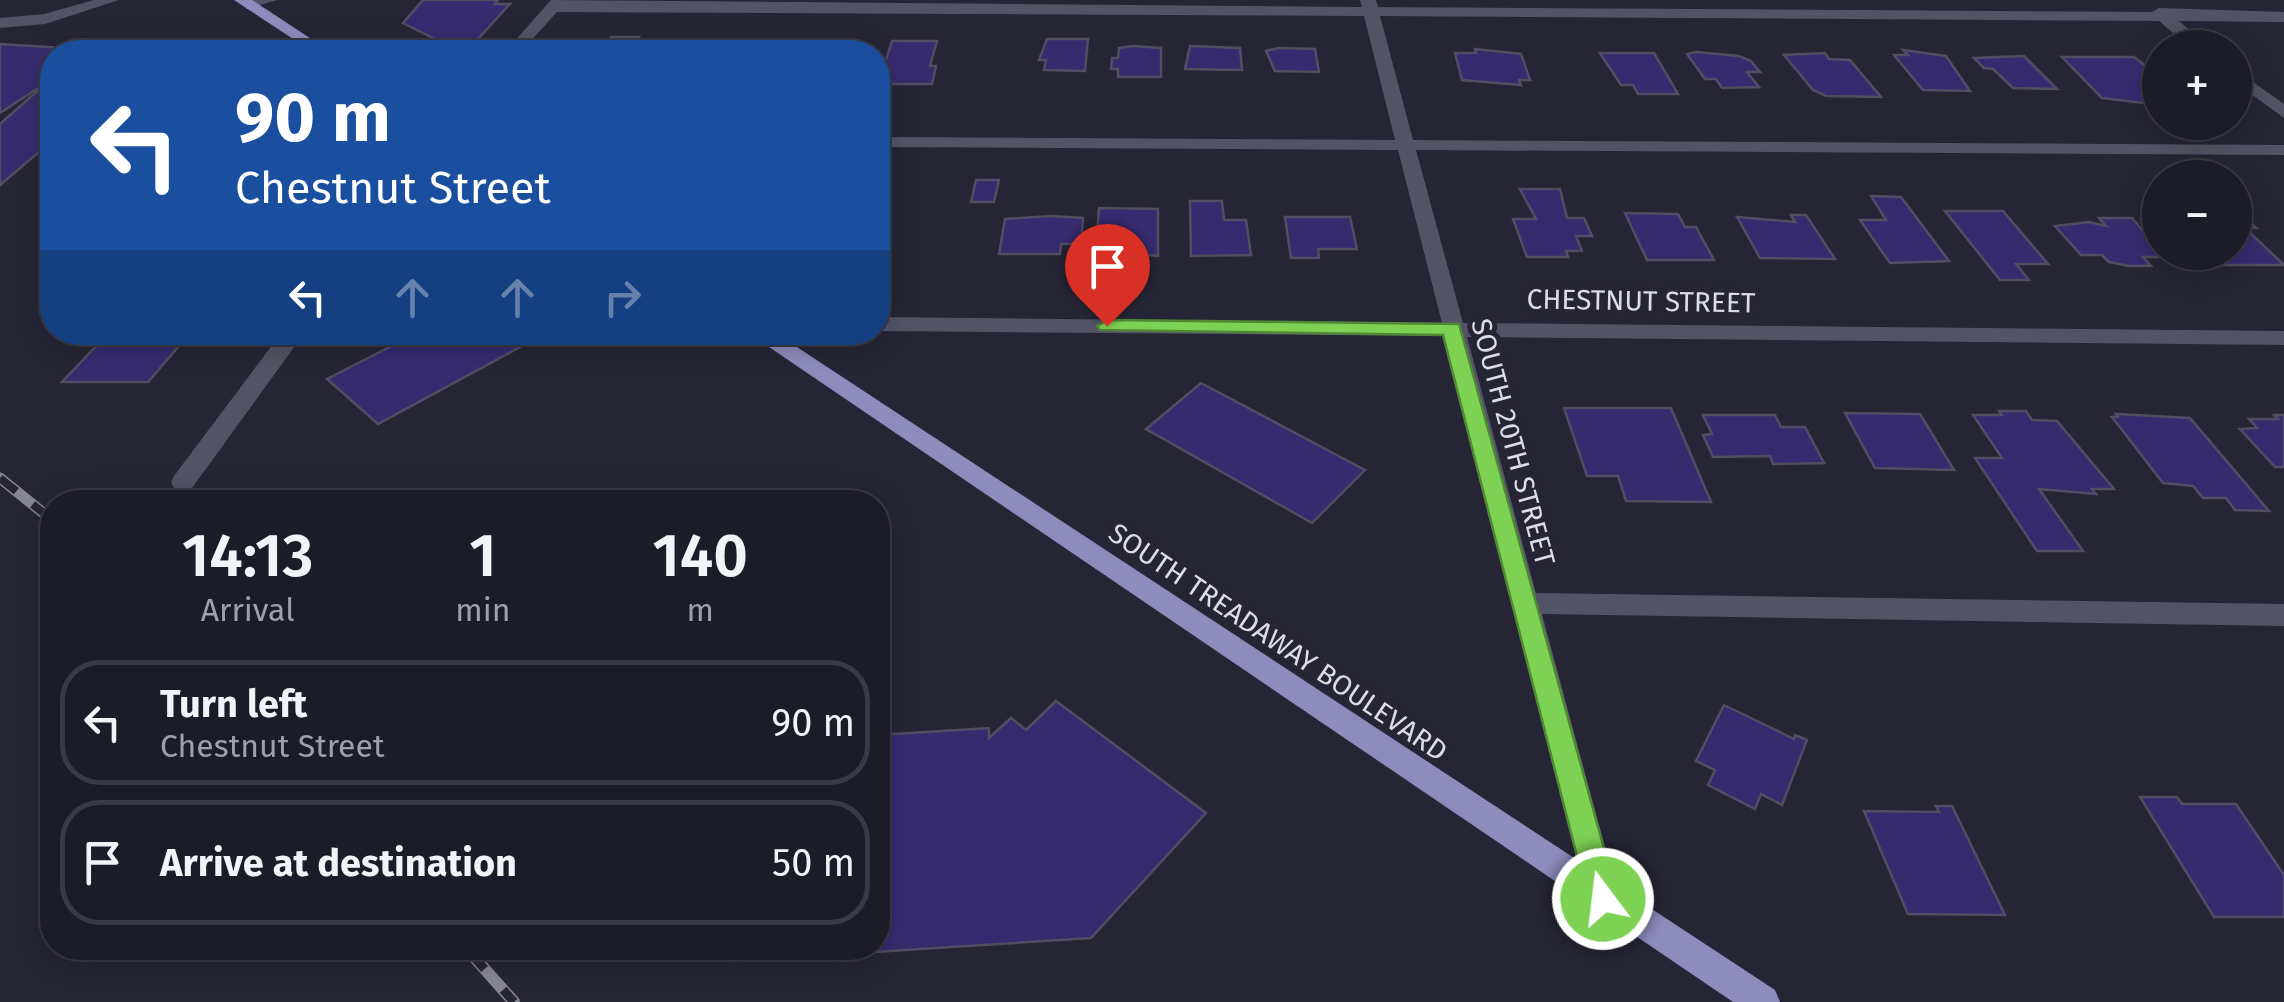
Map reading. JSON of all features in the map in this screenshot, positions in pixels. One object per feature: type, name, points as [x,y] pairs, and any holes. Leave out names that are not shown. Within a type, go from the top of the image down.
[{"type":"main road","points":[[247,3],[304,40]]},
{"type":"main road","name":"SOUTH TREADAWAY BOULEVARD","points":[[777,345],[1603,899],[1763,1002]]},
{"type":"street","points":[[0,23],[45,19],[112,0]]},
{"type":"street","points":[[247,3],[269,0]]},
{"type":"street","points":[[2143,0],[2181,30]]},
{"type":"street","points":[[524,40],[556,4],[1370,7],[2284,17]]},
{"type":"street","name":"SOUTH 20TH STREET","points":[[1370,7],[1603,899]]},
{"type":"street","points":[[2252,88],[2284,113]]},
{"type":"street","points":[[890,142],[2284,150]]},
{"type":"street","name":"CHESTNUT STREET","points":[[890,324],[2284,338]]},
{"type":"street","points":[[183,482],[284,345]]},
{"type":"street","points":[[1524,603],[2284,616]]},
{"type":"building","points":[[423,0],[498,0],[495,4],[510,4],[477,40],[437,40],[403,23]]},
{"type":"building","points":[[611,37],[639,37],[637,40],[609,40]]},
{"type":"building","points":[[1047,39],[1088,39],[1085,71],[1044,70],[1046,60],[1039,60]]},
{"type":"building","points":[[892,41],[937,41],[930,66],[936,66],[932,84],[890,84]]},
{"type":"building","points":[[0,44],[40,46],[40,87],[0,113]]},
{"type":"building","points":[[1190,46],[1240,48],[1242,70],[1185,69]]},
{"type":"building","points":[[1119,48],[1161,48],[1161,77],[1118,77],[1118,69],[1111,69],[1112,58],[1118,58]]},
{"type":"building","points":[[1315,49],[1319,72],[1275,71],[1266,51]]},
{"type":"building","points":[[1475,49],[1521,54],[1530,80],[1519,80],[1521,85],[1462,80],[1455,53],[1476,53]]},
{"type":"building","points":[[1903,50],[1946,56],[1970,91],[1923,90],[1894,55],[1908,55]]},
{"type":"building","points":[[1600,53],[1654,53],[1678,94],[1638,94],[1633,85],[1621,85]]},
{"type":"building","points":[[1825,53],[1829,59],[1850,60],[1881,97],[1826,96],[1813,90],[1784,55]]},
{"type":"building","points":[[1687,54],[1751,61],[1760,72],[1747,72],[1759,87],[1722,88],[1716,79],[1705,79]]},
{"type":"building","points":[[2024,56],[2057,89],[2013,88],[1974,58]]},
{"type":"building","points":[[2062,57],[2134,57],[2142,63],[2142,103],[2102,98]]},
{"type":"building","points":[[40,89],[40,151],[0,185],[0,124]]},
{"type":"building","points":[[976,180],[999,180],[994,202],[971,202]]},
{"type":"building","points":[[1520,189],[1560,189],[1567,218],[1584,218],[1592,236],[1576,236],[1582,251],[1566,251],[1568,257],[1527,257],[1513,219],[1536,219]]},
{"type":"building","points":[[1871,196],[1901,197],[1949,261],[1890,263],[1860,220],[1886,220]]},
{"type":"building","points":[[1190,201],[1222,201],[1224,220],[1246,220],[1251,255],[1191,256]]},
{"type":"building","points":[[1099,208],[1158,209],[1158,256],[1148,255],[1148,263],[1095,263]]},
{"type":"building","points":[[1945,211],[2003,211],[2048,264],[2016,264],[2029,280],[2000,280]]},
{"type":"building","points":[[1625,213],[1678,214],[1685,227],[1696,227],[1714,260],[1647,260]]},
{"type":"building","points":[[1791,215],[1806,215],[1835,259],[1760,258],[1737,217],[1795,222]]},
{"type":"building","points":[[1285,217],[1350,217],[1357,249],[1318,249],[1319,258],[1291,258]]},
{"type":"building","points":[[1083,218],[1081,244],[1061,244],[1060,254],[999,254],[1005,219]]},
{"type":"building","points":[[2099,218],[2132,218],[2142,230],[2142,266],[2109,262],[2102,255],[2081,255],[2055,226],[2089,222],[2106,226]]},
{"type":"building","points":[[2252,235],[2284,265],[2252,265]]},
{"type":"building","points":[[97,345],[180,345],[148,382],[62,382]]},
{"type":"building","points":[[394,345],[524,345],[378,424],[327,379]]},
{"type":"building","points":[[1201,383],[1365,470],[1312,523],[1146,429]]},
{"type":"building","points":[[1564,408],[1671,408],[1711,502],[1626,501],[1618,476],[1587,476]]},
{"type":"building","points":[[1999,411],[2026,411],[2032,420],[2057,421],[2114,489],[2092,489],[2096,494],[2039,489],[2083,551],[2037,551],[1975,458],[2002,458],[1973,415],[2002,415]]},
{"type":"building","points":[[1845,413],[1920,414],[1954,470],[1875,468]]},
{"type":"building","points":[[2116,414],[2190,418],[2269,511],[2235,510],[2226,498],[2203,498],[2193,486],[2163,483],[2112,417],[2118,417]]},
{"type":"building","points":[[1703,415],[1775,415],[1781,427],[1805,427],[1824,463],[1773,464],[1770,456],[1713,457],[1703,435],[1712,434]]},
{"type":"building","points":[[2274,415],[2284,415],[2284,467],[2275,467],[2240,429],[2257,428],[2249,419],[2278,419]]},
{"type":"building","points":[[1056,701],[1206,813],[1091,938],[890,951],[890,734],[989,728],[989,738],[1011,718],[1026,730]]},
{"type":"building","points":[[1724,705],[1794,739],[1795,735],[1807,740],[1782,805],[1761,794],[1755,809],[1708,785],[1715,770],[1696,761]]},
{"type":"building","points":[[2140,797],[2177,797],[2182,804],[2236,804],[2284,875],[2284,917],[2214,917]]},
{"type":"building","points":[[1936,806],[1952,806],[2005,915],[1908,914],[1864,811],[1939,812]]},
{"type":"railway","points":[[0,478],[40,510]]},
{"type":"railway","points":[[477,960],[514,1002]]},
{"type":"route","points":[[1107,326],[1452,329],[1603,899]]}]
